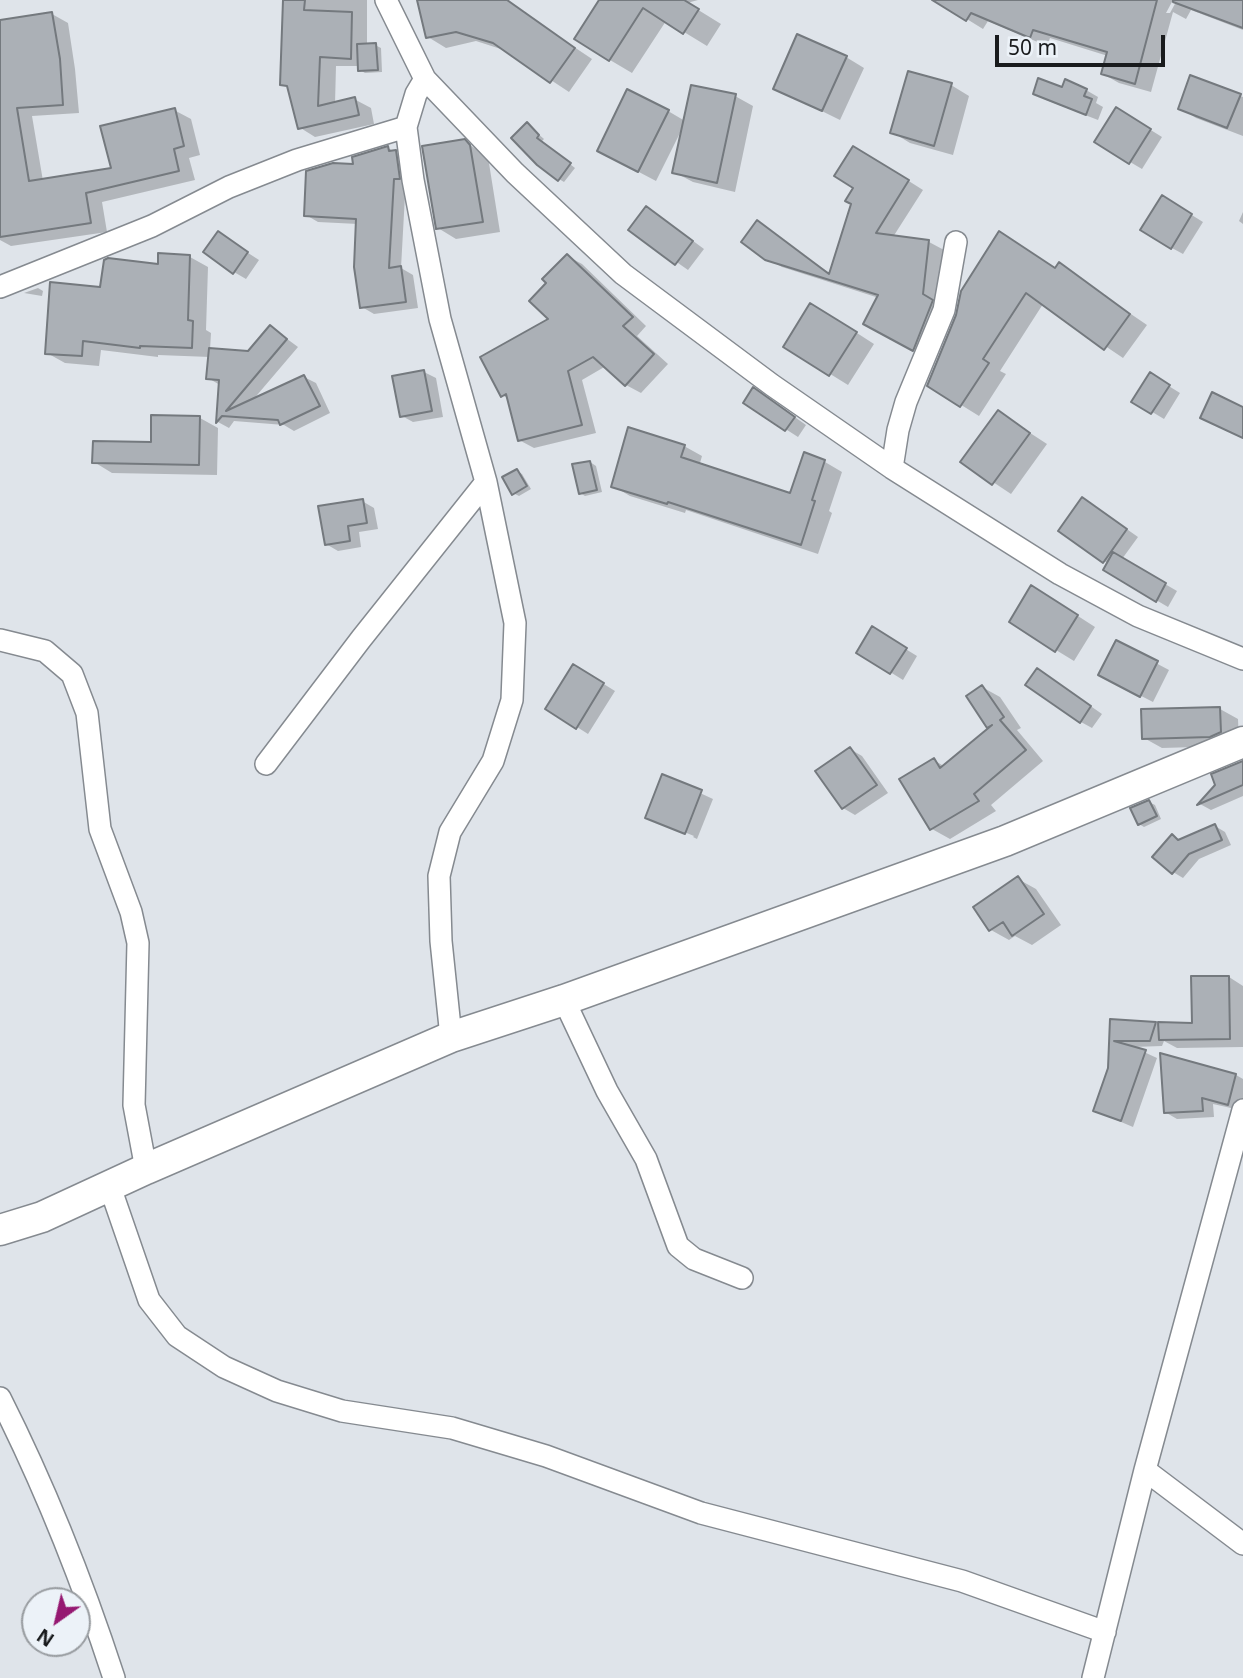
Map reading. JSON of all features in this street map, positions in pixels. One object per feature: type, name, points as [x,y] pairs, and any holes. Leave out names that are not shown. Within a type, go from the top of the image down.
[{"type":"street","points":[[386,0],[425,79],[515,173],[623,274],[772,385],[892,468],[1071,580],[1138,616],[1243,659]]},
{"type":"street","points":[[425,79],[416,94],[406,127],[413,180],[440,320],[486,482],[515,624],[512,700],[493,761],[450,832],[439,876],[441,941],[452,1037]]},
{"type":"street","points":[[0,287],[152,226],[229,187],[297,160],[406,127]]},
{"type":"street","points":[[892,468],[906,402],[944,310],[956,242]]},
{"type":"street","points":[[266,764],[486,482]]},
{"type":"street","points":[[0,640],[45,651],[72,674],[87,713],[100,829],[131,912],[138,943],[134,1105],[146,1169]]},
{"type":"street","points":[[0,1230],[42,1217],[146,1169],[452,1037],[565,1000],[1005,841],[1243,741]]},
{"type":"street","points":[[565,1000],[607,1091],[646,1158],[678,1247],[694,1259],[743,1278]]},
{"type":"street","points":[[1093,1678],[1145,1470],[1243,1110]]},
{"type":"street","points":[[110,1187],[149,1300],[177,1336],[223,1367],[277,1391],[342,1411],[452,1428],[547,1456],[701,1513],[962,1581],[1105,1632]]},
{"type":"street","points":[[0,1398],[52,1506],[91,1608],[114,1678]]},
{"type":"street","points":[[1145,1470],[1243,1544]]},
{"type":"building","points":[[283,0],[305,0],[304,10],[352,12],[351,59],[320,57],[318,106],[355,97],[359,115],[298,129],[287,86],[280,85]]},
{"type":"building","points":[[417,0],[507,0],[575,48],[550,83],[493,43],[456,32],[426,38]]},
{"type":"building","points":[[599,0],[684,0],[699,9],[683,34],[643,8],[609,61],[574,39]]},
{"type":"building","points":[[932,0],[1157,0],[1135,84],[1101,74],[1107,52],[1033,30],[1030,38],[971,13],[966,21]]},
{"type":"building","points":[[1243,0],[1243,28],[1173,2]]},
{"type":"building","points":[[52,12],[60,59],[63,105],[17,108],[29,181],[111,168],[100,126],[175,108],[184,146],[174,149],[179,171],[86,193],[91,223],[0,237],[0,20]]},
{"type":"building","points":[[797,34],[847,56],[822,111],[773,89]]},
{"type":"building","points":[[376,43],[378,70],[358,71],[357,44]]},
{"type":"building","points":[[908,71],[952,83],[934,146],[890,133]]},
{"type":"building","points":[[1190,75],[1241,94],[1227,128],[1178,109]]},
{"type":"building","points":[[1038,78],[1062,87],[1065,79],[1087,89],[1084,96],[1092,99],[1086,115],[1033,94]]},
{"type":"building","points":[[691,85],[736,94],[717,183],[672,173]]},
{"type":"building","points":[[627,89],[669,110],[638,172],[597,151]]},
{"type":"building","points":[[1116,107],[1151,129],[1129,164],[1094,142]]},
{"type":"building","points":[[527,122],[539,135],[537,138],[571,163],[558,181],[537,165],[511,138]]},
{"type":"building","points":[[465,139],[470,145],[483,222],[436,229],[422,146]]},
{"type":"building","points":[[388,146],[389,151],[396,150],[400,179],[394,179],[389,268],[401,266],[406,302],[360,308],[354,267],[356,219],[304,216],[306,171],[333,163],[353,164],[352,157]]},
{"type":"building","points":[[853,146],[909,180],[876,233],[929,240],[923,294],[933,300],[913,351],[863,324],[878,295],[765,260],[741,242],[757,220],[829,274],[851,204],[845,201],[853,188],[834,176]]},
{"type":"building","points":[[1162,195],[1192,214],[1171,249],[1140,230]]},
{"type":"building","points":[[646,206],[693,241],[675,265],[628,230]]},
{"type":"building","points":[[218,231],[248,252],[233,274],[203,252]]},
{"type":"building","points":[[999,231],[1055,268],[1059,262],[1130,314],[1104,350],[1026,293],[983,359],[989,363],[960,407],[927,386],[956,315],[961,291]]},
{"type":"building","points":[[158,253],[190,255],[188,320],[193,321],[192,348],[140,348],[83,341],[82,356],[45,354],[50,282],[100,287],[104,260],[108,258],[158,264]]},
{"type":"building","points":[[567,254],[633,317],[623,326],[654,354],[625,386],[593,357],[568,371],[582,425],[518,441],[506,394],[501,397],[480,357],[548,319],[529,301],[546,283],[542,279]]},
{"type":"building","points":[[810,303],[857,332],[829,376],[783,347]]},
{"type":"building","points":[[270,325],[287,339],[226,411],[304,375],[320,406],[280,425],[278,420],[222,416],[216,423],[219,380],[206,379],[209,348],[248,351]]},
{"type":"building","points":[[424,370],[432,411],[400,417],[392,376]]},
{"type":"building","points":[[1150,372],[1170,385],[1151,414],[1131,402]]},
{"type":"building","points":[[753,387],[795,417],[785,431],[743,403]]},
{"type":"building","points":[[1212,392],[1243,407],[1243,438],[1200,418]]},
{"type":"building","points":[[998,410],[1030,433],[992,485],[960,462]]},
{"type":"building","points":[[151,415],[200,416],[199,465],[92,463],[93,441],[151,442]]},
{"type":"building","points":[[628,427],[685,445],[681,457],[790,493],[804,452],[825,460],[801,545],[668,502],[667,504],[611,487]]},
{"type":"building","points":[[590,461],[597,490],[579,494],[572,464]]},
{"type":"building","points":[[517,469],[527,486],[512,495],[502,477]]},
{"type":"building","points":[[1082,497],[1127,529],[1103,563],[1058,531]]},
{"type":"building","points":[[363,499],[367,523],[348,526],[350,541],[325,545],[318,506]]},
{"type":"building","points":[[1113,552],[1166,583],[1156,602],[1103,570]]},
{"type":"building","points":[[1031,585],[1078,615],[1055,652],[1009,622]]},
{"type":"building","points":[[872,626],[907,648],[890,674],[856,653]]},
{"type":"building","points":[[1116,640],[1158,661],[1140,697],[1098,675]]},
{"type":"building","points":[[573,664],[604,683],[576,729],[545,709]]},
{"type":"building","points":[[1037,668],[1091,706],[1080,723],[1025,685]]},
{"type":"building","points":[[982,685],[1004,717],[1000,720],[1026,750],[974,794],[979,801],[930,830],[899,779],[934,758],[940,768],[992,725],[987,728],[966,696]]},
{"type":"building","points":[[1220,707],[1221,732],[1210,737],[1142,739],[1141,709]]},
{"type":"building","points":[[850,747],[877,785],[842,809],[815,771]]},
{"type":"building","points":[[1243,761],[1243,785],[1197,805],[1215,785],[1211,774]]},
{"type":"building","points":[[662,774],[702,790],[685,834],[645,818]]},
{"type":"building","points":[[1149,800],[1157,816],[1138,825],[1130,808]]},
{"type":"building","points":[[1215,824],[1222,840],[1189,854],[1172,874],[1152,857],[1172,834],[1178,840]]},
{"type":"building","points":[[1018,876],[1044,914],[1012,936],[1003,922],[989,931],[973,907]]},
{"type":"building","points":[[1191,976],[1229,976],[1230,1039],[1159,1040],[1158,1022],[1192,1023]]},
{"type":"building","points":[[1110,1019],[1156,1022],[1150,1041],[1114,1041],[1146,1050],[1121,1121],[1093,1111],[1108,1068]]},
{"type":"building","points":[[1160,1053],[1236,1074],[1228,1105],[1202,1098],[1203,1111],[1164,1113]]}]
